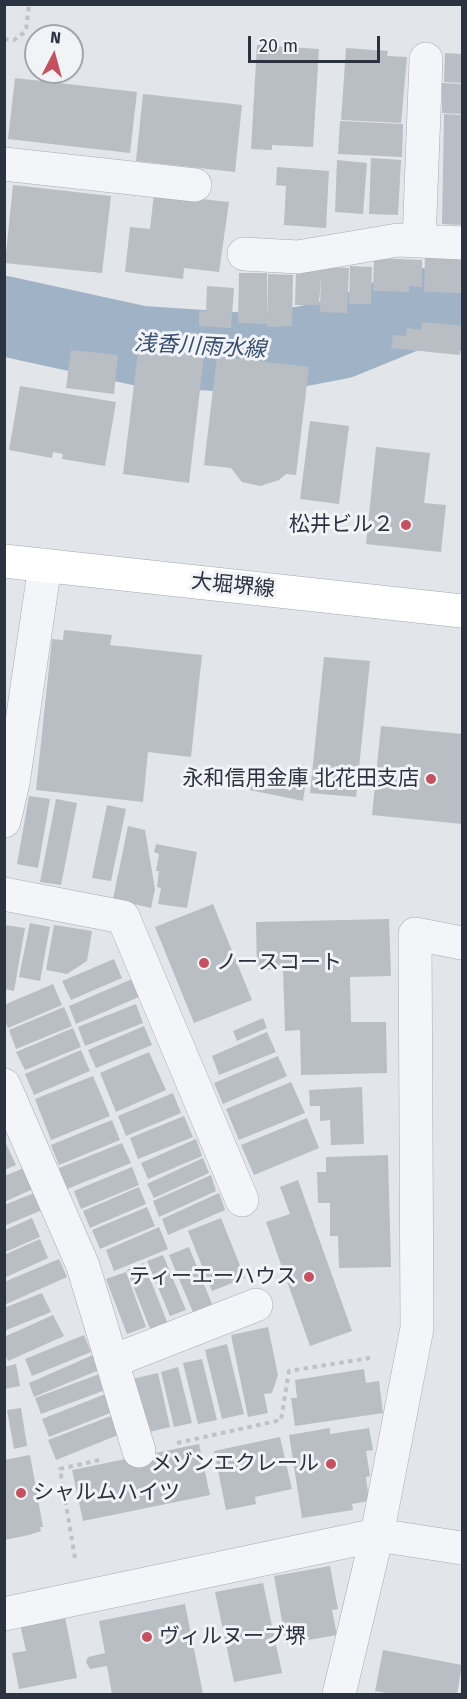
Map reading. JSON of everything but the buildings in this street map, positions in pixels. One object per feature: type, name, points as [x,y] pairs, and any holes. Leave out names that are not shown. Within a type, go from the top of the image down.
[{"type":"main road","name":"大堀堺線","points":[[4,561],[462,611]]},
{"type":"street","points":[[419,241],[426,59]]},
{"type":"street","points":[[4,164],[195,185]]},
{"type":"street","points":[[244,254],[298,257],[398,240],[462,243]]},
{"type":"street","points":[[4,821],[13,783],[45,565]]},
{"type":"street","points":[[4,894],[123,917],[242,1200]]},
{"type":"street","points":[[339,1695],[377,1535],[417,1328],[415,934],[462,943]]},
{"type":"street","points":[[4,1085],[82,1266],[140,1451]]},
{"type":"street","points":[[113,1361],[256,1305]]},
{"type":"street","points":[[4,1614],[377,1535],[462,1548]]},
{"type":"path","points":[[4,39],[14,40],[26,31],[28,4]]},
{"type":"path","points":[[82,1598],[60,1469],[281,1420],[289,1371],[412,1351]]},
{"type":"waterway","name":"浅香川雨水線","points":[[4,316],[141,346],[262,354],[340,339],[416,308],[462,311]]},
{"type":"place","name":"松井ビル２","points":[[406,525]]},
{"type":"place","name":"永和信用金庫 北花田支店","points":[[431,779]]},
{"type":"place","name":"ノースコート","points":[[204,963]]},
{"type":"place","name":"ティーエーハウス","points":[[309,1277]]},
{"type":"place","name":"メゾンエクレール","points":[[331,1464]]},
{"type":"place","name":"シャルムハイツ","points":[[21,1493]]},
{"type":"place","name":"ヴィルヌーブ堺","points":[[147,1637]]}]
